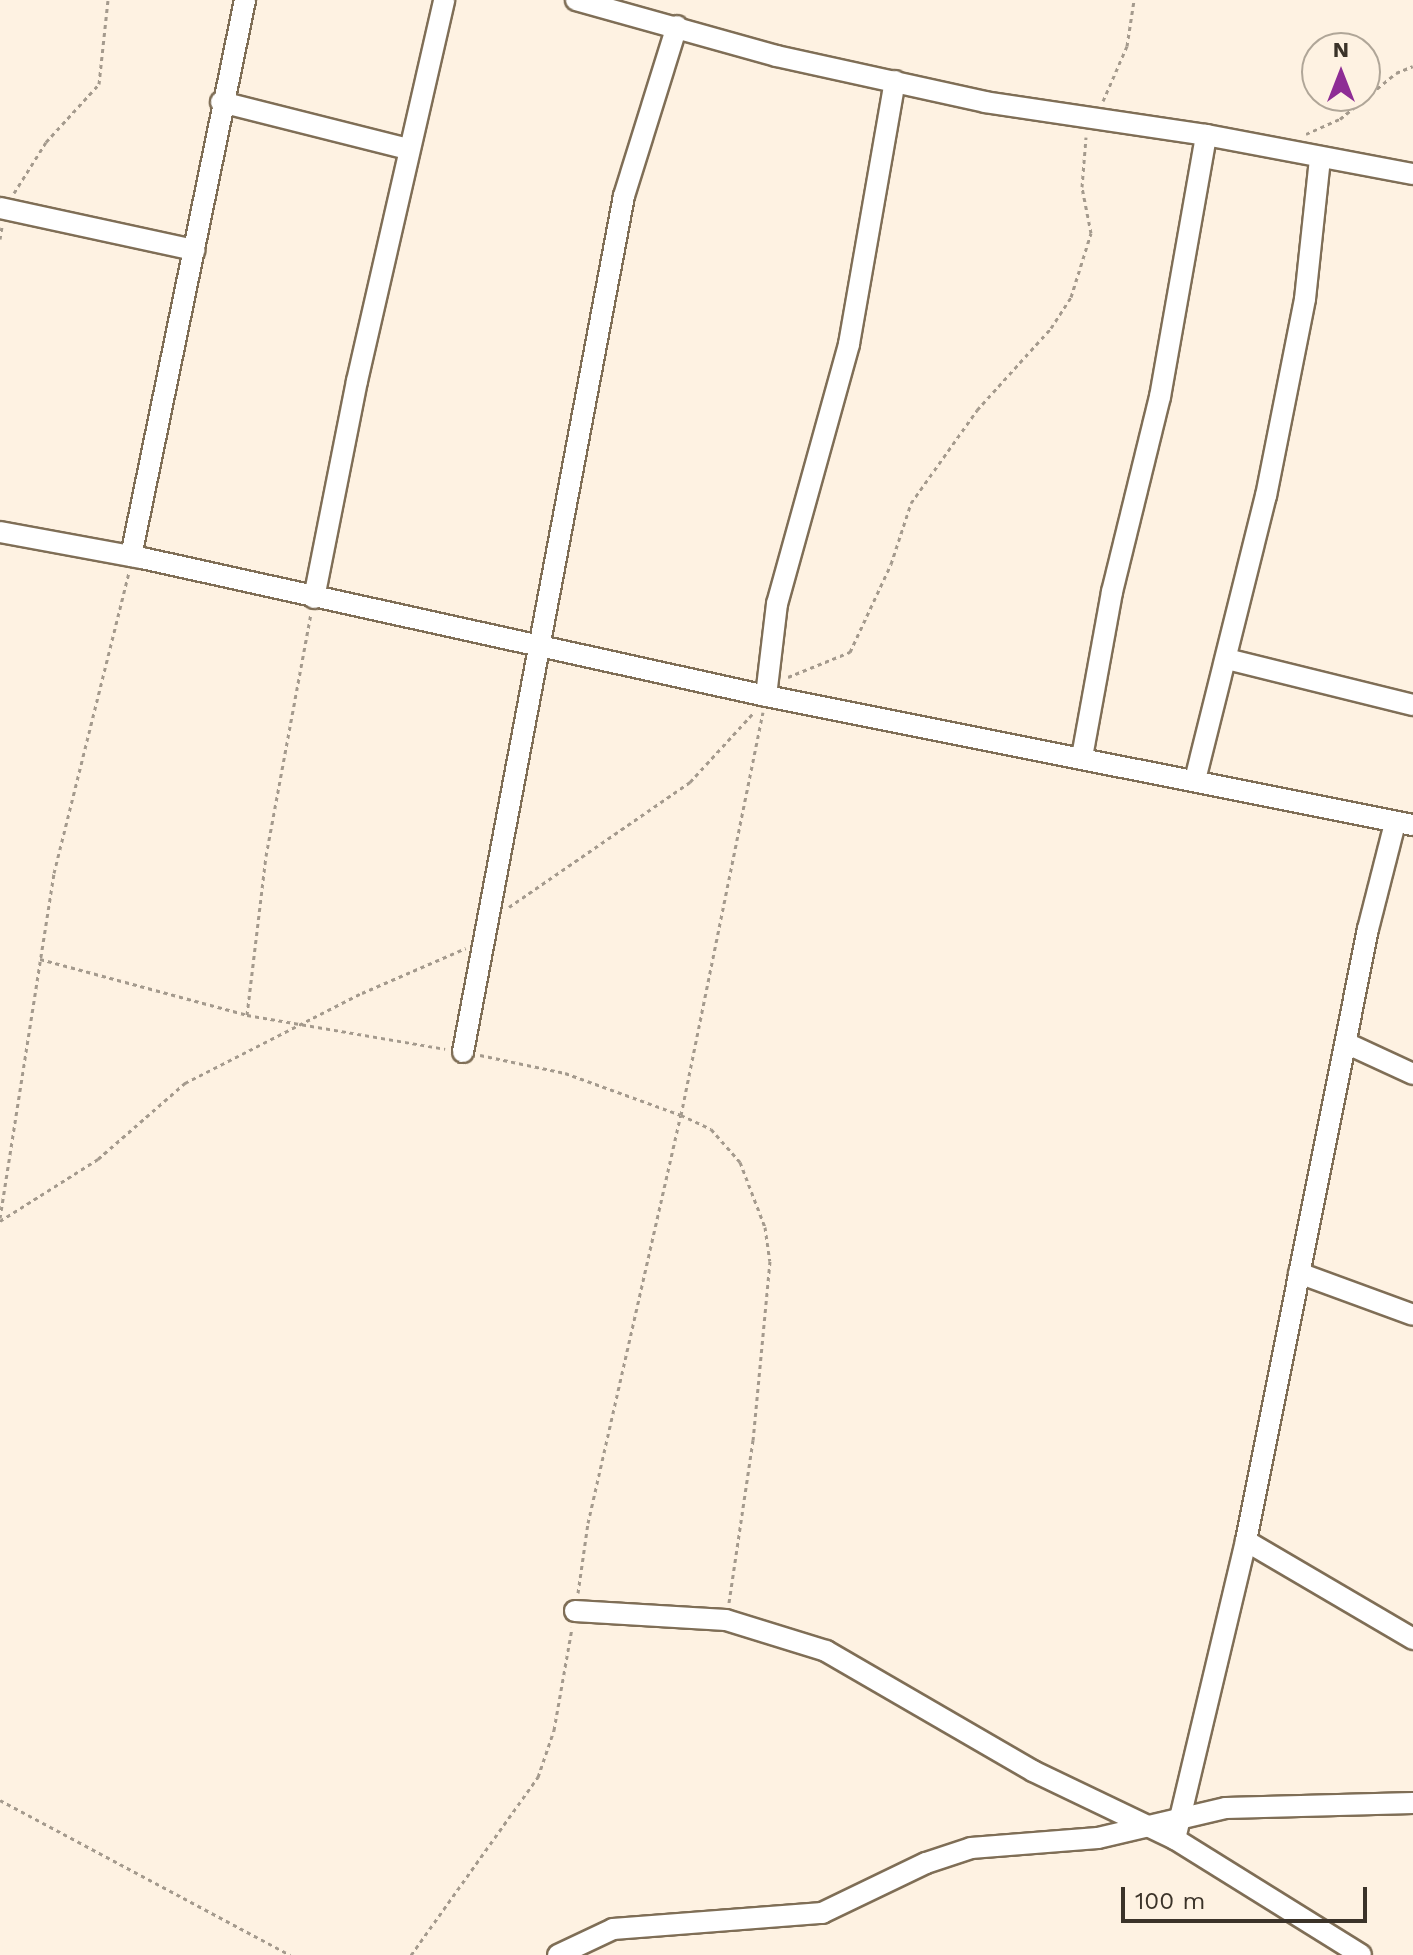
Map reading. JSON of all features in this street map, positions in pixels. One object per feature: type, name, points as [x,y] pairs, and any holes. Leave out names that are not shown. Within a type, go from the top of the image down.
[{"type":"street","points":[[131,556],[195,250],[221,102],[245,0]]},
{"type":"street","points":[[314,598],[408,149],[444,0]]},
{"type":"street","points":[[576,0],[787,58],[895,81],[1092,120],[1206,135],[1320,159],[1413,174]]},
{"type":"street","points":[[463,1052],[491,924],[624,196],[677,26]]},
{"type":"street","points":[[766,696],[777,604],[849,344],[895,81]]},
{"type":"street","points":[[221,102],[408,149]]},
{"type":"street","points":[[1082,757],[1112,592],[1160,397],[1206,135]]},
{"type":"street","points":[[1195,780],[1227,659],[1305,299],[1320,159]]},
{"type":"street","points":[[4,209],[195,250]]},
{"type":"street","points":[[0,532],[131,556],[766,696],[1404,824],[1346,1043],[1246,1541],[1175,1839]]},
{"type":"street","points":[[1227,659],[1413,705]]},
{"type":"street","points":[[1346,1043],[1413,1074]]},
{"type":"street","points":[[1299,1273],[1413,1315]]},
{"type":"street","points":[[1246,1541],[1412,1636]]},
{"type":"street","points":[[575,1611],[726,1620],[826,1651],[1033,1771],[1175,1839],[1361,1955]]},
{"type":"street","points":[[558,1955],[585,1939],[625,1927],[669,1921],[727,1924],[822,1913],[935,1859],[971,1848],[1098,1838],[1226,1808],[1413,1803]]},
{"type":"path","points":[[4,209],[46,142],[99,84],[108,0]]},
{"type":"path","points":[[0,1220],[98,1159],[185,1083],[298,1026],[449,957],[690,782],[766,696],[787,678],[850,652],[891,564],[911,503],[977,410],[1051,328],[1071,297],[1091,233],[1082,187],[1092,120],[1121,63],[1134,0]]},
{"type":"path","points":[[1273,148],[1340,119],[1396,73],[1413,66]]},
{"type":"path","points":[[0,1220],[54,873],[131,556]]},
{"type":"path","points":[[247,1015],[266,856],[314,598]]},
{"type":"path","points":[[411,1955],[538,1777],[554,1730],[597,1480],[681,1115],[766,696]]},
{"type":"path","points":[[40,959],[247,1015],[565,1073],[711,1129],[740,1162],[769,1251],[753,1440],[726,1620]]},
{"type":"path","points":[[0,1800],[290,1955]]}]
